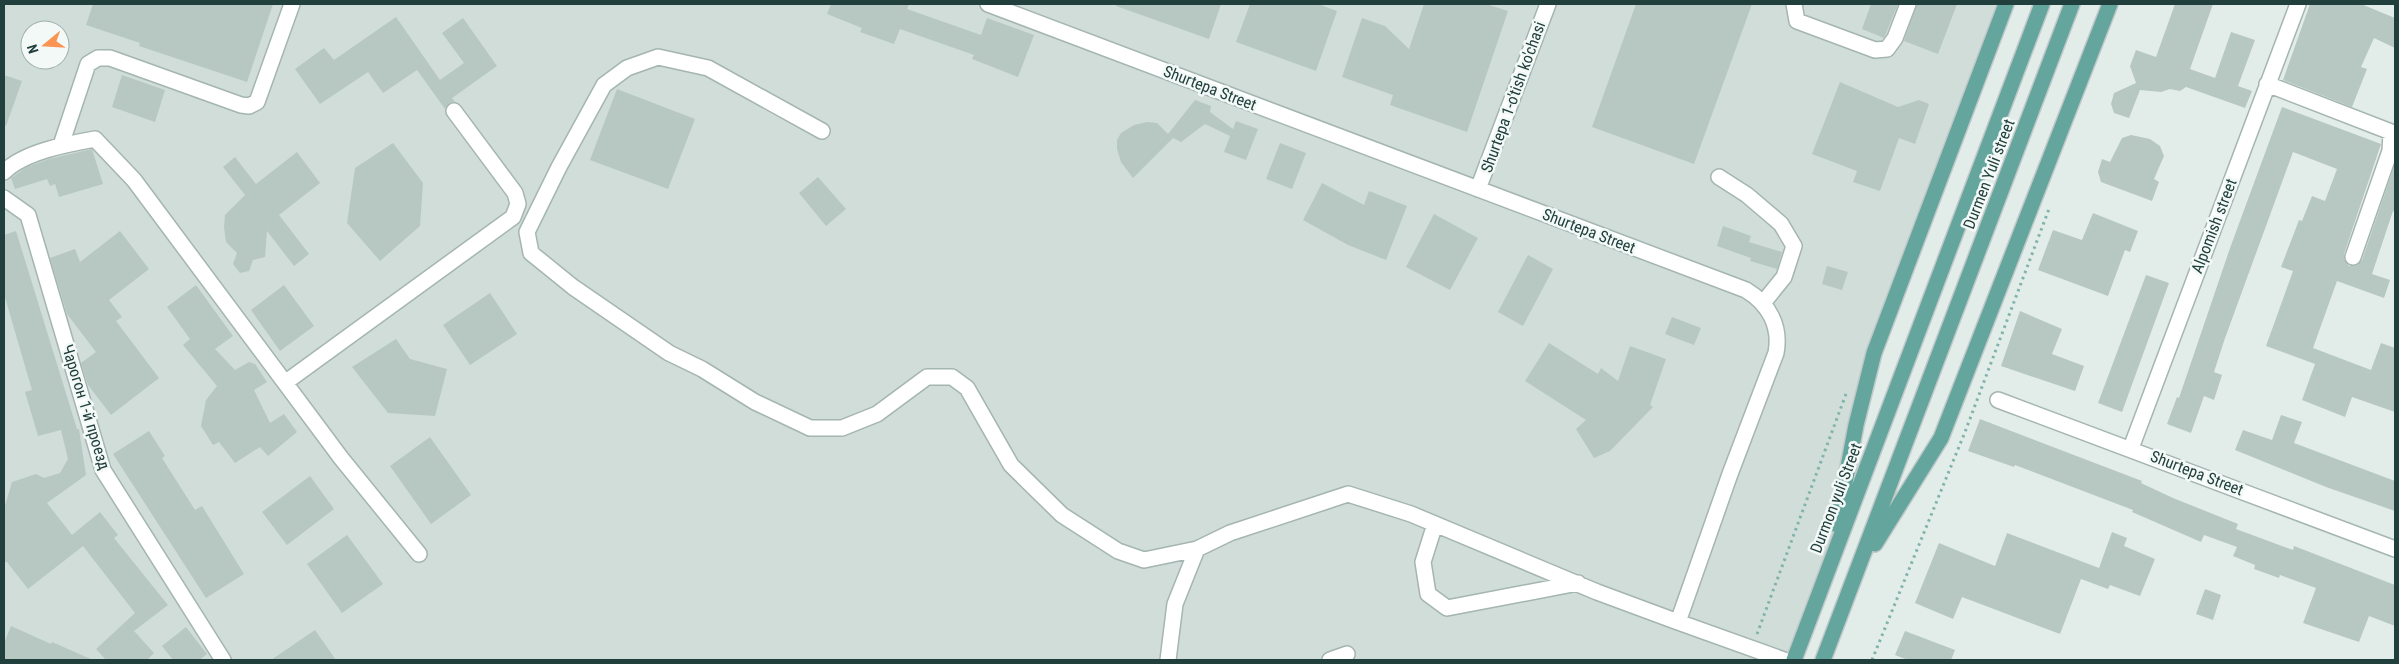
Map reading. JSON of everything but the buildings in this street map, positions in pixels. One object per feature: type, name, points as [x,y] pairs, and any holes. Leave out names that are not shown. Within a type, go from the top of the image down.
[{"type":"main road","points":[[1829,566],[1856,425],[1874,353],[2006,4]]},
{"type":"main road","name":"Durmon yuli Street","points":[[1794,660],[2042,4]]},
{"type":"main road","points":[[1823,660],[2072,4]]},
{"type":"main road","points":[[1856,576],[1942,438],[2110,4]]},
{"type":"street","points":[[61,144],[88,64],[98,58],[110,58],[241,105],[250,106],[257,102],[292,4]]},
{"type":"street","name":"Shurtepa Street","points":[[988,4],[1746,290],[1763,303],[1769,310],[1776,326],[1776,352],[1730,474],[1678,622]]},
{"type":"street","name":"Shurtepa 1-o'tish ko'chasi","points":[[1478,190],[1548,4]]},
{"type":"street","points":[[1794,4],[1796,21],[1875,50],[1887,48],[1895,38],[1908,4]]},
{"type":"street","name":"Alpomish street","points":[[2130,448],[2298,4]]},
{"type":"street","points":[[822,131],[708,68],[658,57],[626,68],[604,85],[559,167],[527,232],[532,253],[574,287],[669,353],[702,368],[755,402],[810,428],[842,428],[877,414],[927,377],[952,377],[967,388],[1011,465],[1062,515],[1118,551],[1144,560],[1197,549],[1230,533],[1348,494],[1386,504],[1578,583],[1678,622],[1784,660]]},
{"type":"street","points":[[2267,84],[2390,132],[2390,151],[2353,257]]},
{"type":"street","points":[[286,382],[513,217],[518,204],[516,192],[454,111]]},
{"type":"street","points":[[4,172],[10,166],[61,144],[95,139],[134,180],[341,458],[420,554]]},
{"type":"street","points":[[1719,177],[1747,195],[1781,224],[1794,246],[1784,277],[1763,303]]},
{"type":"street","name":"Чарогон 1-й проезд","points":[[4,198],[28,214],[103,470],[223,660]]},
{"type":"street","name":"Shurtepa Street","points":[[1998,400],[2395,549]]},
{"type":"street","points":[[1435,524],[1423,562],[1428,594],[1447,608],[1578,583]]},
{"type":"street","points":[[1168,660],[1175,604],[1197,549]]},
{"type":"street","points":[[1330,660],[1347,654]]},
{"type":"path","points":[[1872,660],[1965,432],[2053,199]]},
{"type":"shaded area","points":[[4,4],[2006,4],[1874,353],[1829,566],[1794,660],[4,660]]}]
